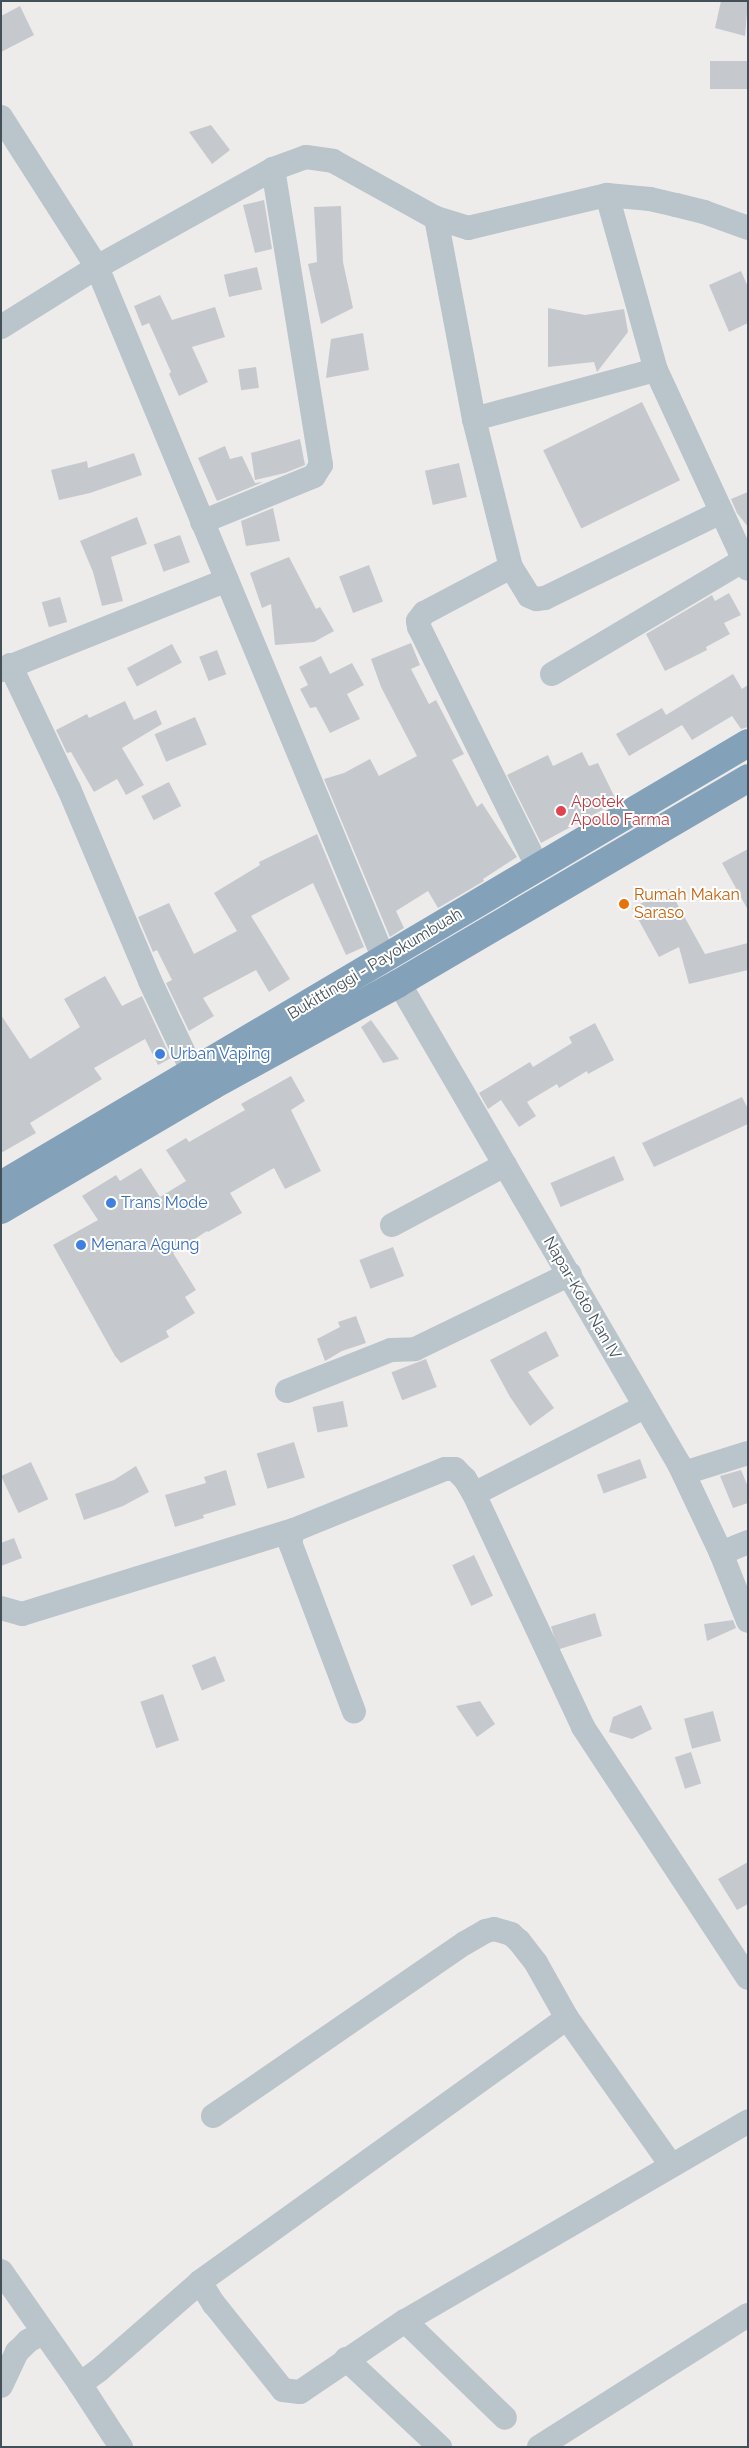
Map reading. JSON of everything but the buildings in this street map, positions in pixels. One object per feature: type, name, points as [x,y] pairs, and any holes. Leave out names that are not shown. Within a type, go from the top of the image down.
[{"type":"highway","name":"Bukittinggi - Payokumbuah","points":[[1,1185],[384,959],[649,799],[740,747]]},
{"type":"highway","points":[[740,747],[747,778]]},
{"type":"highway","name":"Bukittinggi - Payokumbuah","points":[[1,1210],[212,1086],[400,983],[747,778]]},
{"type":"highway","points":[[649,799],[665,826]]},
{"type":"street","points":[[1,117],[97,267],[384,959]]},
{"type":"street","points":[[1,327],[97,267],[273,169],[306,157],[333,161],[436,218],[468,228],[607,195],[667,203],[704,212],[748,228]]},
{"type":"street","points":[[202,522],[314,476],[321,465],[273,169]]},
{"type":"street","points":[[552,674],[746,565],[656,370],[607,195]]},
{"type":"street","points":[[436,218],[474,419],[511,567],[529,596],[536,599],[546,598],[721,512]]},
{"type":"street","points":[[474,419],[656,370]]},
{"type":"street","points":[[511,567],[424,613],[418,621],[537,866]]},
{"type":"street","points":[[193,1072],[150,981],[73,797],[6,668],[227,580]]},
{"type":"street","name":"Napar-Koto Nan IV","points":[[400,983],[570,1274],[644,1408],[684,1474],[721,1553],[748,1621]]},
{"type":"street","points":[[392,1225],[505,1165]]},
{"type":"street","points":[[287,1392],[391,1350],[416,1349],[570,1274]]},
{"type":"street","points":[[474,1494],[644,1408]]},
{"type":"street","points":[[684,1474],[748,1452]]},
{"type":"street","points":[[1,1608],[22,1614],[294,1530],[445,1468],[455,1469],[465,1479],[474,1494],[583,1727],[748,1978]]},
{"type":"street","points":[[294,1530],[291,1538],[292,1545],[354,1712]]},
{"type":"street","points":[[721,1553],[748,1542]]},
{"type":"street","points":[[213,2116],[486,1931],[502,1930],[519,1941],[536,1963],[567,2018],[671,2165]]},
{"type":"street","points":[[80,2384],[200,2282],[567,2018]]},
{"type":"street","points":[[200,2282],[214,2304],[283,2390],[300,2392],[346,2359],[405,2321],[748,2121]]},
{"type":"street","points":[[1,2271],[80,2384],[121,2447]]},
{"type":"street","points":[[539,2447],[748,2315]]},
{"type":"street","points":[[405,2321],[505,2418]]},
{"type":"street","points":[[1,2386],[17,2352],[28,2341],[44,2332]]},
{"type":"street","points":[[346,2359],[440,2447]]},
{"type":"place","name":"Apotek Apollo Farma","points":[[561,811]]},
{"type":"place","name":"Rumah Makan Saraso","points":[[624,904]]},
{"type":"place","name":"Urban Vaping","points":[[160,1054]]},
{"type":"place","name":"Trans Mode","points":[[111,1203]]},
{"type":"place","name":"Menara Agung","points":[[81,1245]]}]
